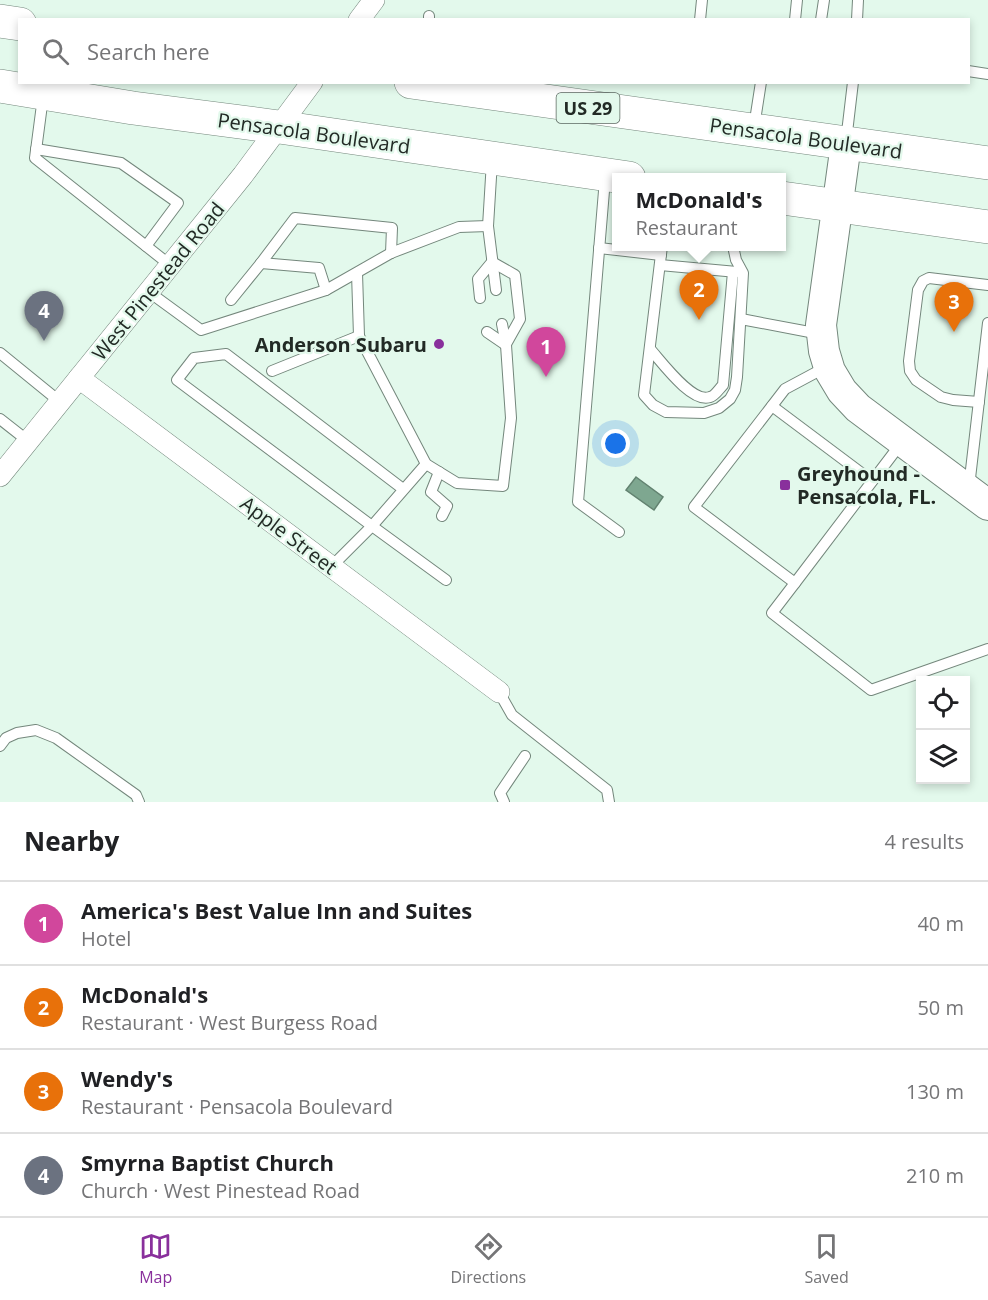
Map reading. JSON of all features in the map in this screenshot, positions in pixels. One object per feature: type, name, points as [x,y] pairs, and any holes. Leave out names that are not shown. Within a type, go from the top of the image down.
[{"type":"main road","points":[[0,21],[18,24]]},
{"type":"main road","name":"Pensacola Boulevard","points":[[426,84],[988,163]]},
{"type":"main road","name":"Pensacola Boulevard","points":[[0,86],[133,108],[612,175]]},
{"type":"main road","points":[[846,144],[821,318],[824,351],[829,366],[842,391],[858,408],[978,497]]},
{"type":"main road","points":[[786,199],[988,227]]},
{"type":"street","points":[[360,18],[374,0]]},
{"type":"street","name":"West Pinestead Road","points":[[1,474],[170,266],[311,84]]},
{"type":"street","name":"Apple Street","points":[[79,378],[499,692]]},
{"type":"lane","points":[[700,18],[702,0]]},
{"type":"lane","points":[[795,18],[797,0]]},
{"type":"lane","points":[[821,18],[824,0]]},
{"type":"lane","points":[[857,18],[858,0]]},
{"type":"lane","points":[[970,71],[988,74]]},
{"type":"lane","points":[[753,131],[760,84]]},
{"type":"lane","points":[[846,144],[853,84]]},
{"type":"lane","points":[[44,93],[35,158],[170,266]]},
{"type":"lane","points":[[36,149],[121,163],[178,203],[146,246]]},
{"type":"lane","points":[[492,158],[488,226],[496,290]]},
{"type":"lane","points":[[612,196],[599,248],[578,502],[619,532]]},
{"type":"lane","points":[[231,300],[295,218],[392,228],[391,253]]},
{"type":"lane","points":[[149,292],[201,330],[326,290],[391,253],[459,227],[488,226]]},
{"type":"lane","points":[[599,248],[612,250]]},
{"type":"lane","points":[[622,251],[661,256],[738,272]]},
{"type":"lane","points":[[661,256],[644,395],[653,405],[666,412],[704,413],[719,408],[730,399],[735,390],[741,319],[734,251]]},
{"type":"lane","points":[[480,298],[478,279],[492,262]]},
{"type":"lane","points":[[492,262],[515,275],[520,319],[506,345]]},
{"type":"lane","points":[[261,263],[320,268],[326,290]]},
{"type":"lane","points":[[650,349],[688,391],[702,398],[711,397],[723,385],[738,272]]},
{"type":"lane","points":[[357,273],[359,336],[426,464],[457,483],[503,486],[511,418],[506,345],[502,324]]},
{"type":"lane","points":[[979,402],[941,398],[916,380],[910,371],[909,361],[918,290],[923,281],[929,278],[988,285]]},
{"type":"lane","points":[[741,319],[822,334]]},
{"type":"lane","points":[[978,497],[979,402],[988,323]]},
{"type":"lane","points":[[487,332],[506,345]]},
{"type":"lane","points":[[272,371],[359,336]]},
{"type":"lane","points":[[0,353],[59,401]]},
{"type":"lane","points":[[404,489],[226,354],[194,358],[177,380],[372,526],[418,553],[446,580]]},
{"type":"lane","points":[[795,583],[694,507],[785,389],[829,366]]},
{"type":"lane","points":[[772,406],[872,481]]},
{"type":"lane","points":[[0,419],[28,441]]},
{"type":"lane","points":[[902,441],[772,613],[871,690],[988,649]]},
{"type":"lane","points":[[331,567],[372,526],[426,464]]},
{"type":"lane","points":[[439,472],[431,492],[447,506],[442,516]]},
{"type":"lane","points":[[499,692],[512,716],[606,790],[609,802]]},
{"type":"lane","points":[[0,746],[6,738],[36,730],[56,738],[136,795],[139,802]]},
{"type":"lane","points":[[504,802],[500,793],[525,756]]},
{"type":"shaded area","points":[[636,477],[663,497],[654,510],[626,490]]},
{"type":"place","name":"McDonald's","points":[[699,320]]},
{"type":"place","name":"Wendy's","points":[[954,332]]},
{"type":"place","name":"Smyrna Baptist Church","points":[[44,341]]},
{"type":"place","name":"Anderson Subaru","points":[[439,344]]},
{"type":"place","name":"America's Best Value Inn and Suites","points":[[546,377]]},
{"type":"place","name":"Greyhound - Pensacola, FL.","points":[[785,485]]}]
